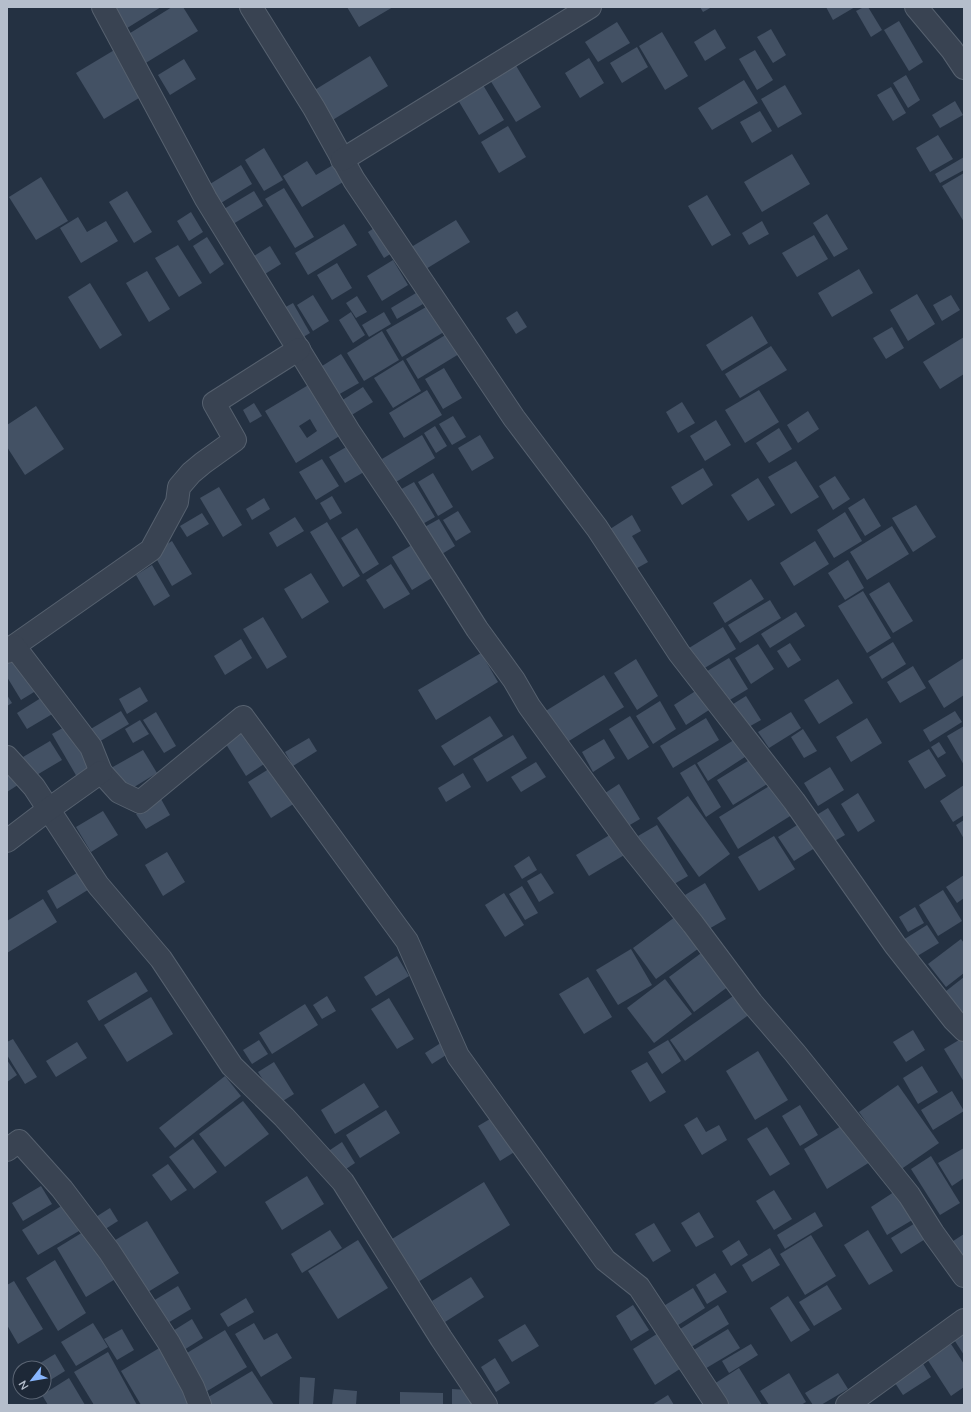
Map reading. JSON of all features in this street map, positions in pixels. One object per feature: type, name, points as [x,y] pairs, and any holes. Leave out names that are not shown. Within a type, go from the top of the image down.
[{"type":"street","points":[[103,7],[206,199],[350,433],[405,515],[477,629],[514,680],[558,748],[632,848],[693,924],[752,1003],[795,1053],[909,1195],[933,1233],[964,1276]]},
{"type":"street","points":[[251,7],[314,108],[354,180],[514,418],[597,528],[679,653],[794,801],[895,945],[954,1020],[964,1030]]},
{"type":"street","points":[[342,160],[590,7]]},
{"type":"street","points":[[916,7],[952,50],[964,68]]},
{"type":"street","points":[[299,349],[214,403],[235,440],[204,462],[191,473],[179,487],[177,502],[151,550],[11,649],[92,747],[102,772],[119,792],[140,802],[243,717],[407,940],[458,1056],[605,1260],[639,1286],[716,1405]]},
{"type":"street","points":[[7,757],[34,787],[98,885],[161,959],[232,1066],[284,1117],[342,1182],[441,1338],[486,1405]]},
{"type":"street","points":[[7,841],[49,809],[102,772]]},
{"type":"street","points":[[7,1150],[19,1141],[62,1189],[109,1251],[169,1343],[193,1387],[200,1405]]},
{"type":"street","points":[[847,1405],[964,1320]]},
{"type":"building","points":[[111,7],[161,7],[124,30]]},
{"type":"building","points":[[172,7],[183,7],[198,31],[144,64],[127,35]]},
{"type":"building","points":[[347,7],[393,7],[359,27]]},
{"type":"building","points":[[700,7],[712,7],[703,12]]},
{"type":"building","points":[[826,7],[855,7],[833,20]]},
{"type":"building","points":[[864,7],[868,7],[882,30],[871,37],[856,11]]},
{"type":"building","points":[[899,21],[923,62],[909,71],[884,30]]},
{"type":"building","points":[[617,22],[630,43],[598,62],[585,42]]},
{"type":"building","points":[[715,29],[726,48],[705,61],[694,42]]},
{"type":"building","points":[[771,29],[786,55],[773,63],[757,37]]},
{"type":"building","points":[[662,32],[688,76],[665,90],[639,46]]},
{"type":"building","points":[[637,47],[648,67],[622,83],[610,63]]},
{"type":"building","points":[[116,49],[144,95],[104,119],[76,73]]},
{"type":"building","points":[[755,50],[773,80],[757,90],[739,59]]},
{"type":"building","points":[[370,56],[388,86],[331,121],[313,91]]},
{"type":"building","points":[[589,58],[604,83],[580,98],[565,73]]},
{"type":"building","points":[[184,59],[196,79],[170,95],[158,75]]},
{"type":"building","points":[[515,64],[541,107],[516,122],[490,80]]},
{"type":"building","points":[[906,75],[920,100],[908,108],[893,83]]},
{"type":"building","points":[[744,80],[758,103],[712,130],[698,108]]},
{"type":"building","points":[[483,85],[504,120],[479,135],[458,100]]},
{"type":"building","points":[[785,85],[802,114],[778,128],[761,99]]},
{"type":"building","points":[[891,87],[906,113],[893,121],[877,95]]},
{"type":"building","points":[[955,101],[963,115],[940,128],[932,115]]},
{"type":"building","points":[[760,111],[772,131],[752,143],[740,122]]},
{"type":"building","points":[[508,126],[526,157],[499,173],[481,142]]},
{"type":"building","points":[[938,135],[953,159],[930,172],[916,148]]},
{"type":"building","points":[[264,148],[283,180],[264,191],[245,160]]},
{"type":"building","points":[[792,154],[810,184],[762,212],[744,182]]},
{"type":"building","points":[[964,157],[964,170],[940,183],[935,174]]},
{"type":"building","points":[[307,161],[316,175],[333,165],[343,182],[302,207],[283,176]]},
{"type":"building","points":[[241,165],[252,184],[221,203],[210,184]]},
{"type":"building","points":[[964,173],[964,222],[942,186]]},
{"type":"building","points":[[41,177],[68,221],[36,240],[9,197]]},
{"type":"building","points":[[284,188],[314,237],[295,248],[265,199]]},
{"type":"building","points":[[127,191],[152,232],[134,243],[109,202]]},
{"type":"building","points":[[254,191],[263,206],[233,224],[224,209]]},
{"type":"building","points":[[707,195],[731,235],[712,246],[688,206]]},
{"type":"building","points":[[191,212],[203,232],[189,241],[177,221]]},
{"type":"building","points":[[827,214],[848,249],[834,257],[813,223]]},
{"type":"building","points":[[78,217],[87,232],[106,221],[118,241],[81,263],[60,228]]},
{"type":"building","points":[[456,220],[470,242],[421,272],[408,249]]},
{"type":"building","points":[[762,221],[769,234],[749,245],[742,233]]},
{"type":"building","points":[[344,224],[357,245],[308,275],[295,253]]},
{"type":"building","points":[[379,225],[395,251],[384,258],[368,232]]},
{"type":"building","points":[[814,235],[828,259],[797,277],[782,253]]},
{"type":"building","points":[[207,237],[224,264],[210,274],[193,246]]},
{"type":"building","points":[[178,245],[202,283],[179,297],[155,258]]},
{"type":"building","points":[[270,246],[281,264],[265,274],[254,256]]},
{"type":"building","points":[[393,260],[408,285],[382,301],[367,276]]},
{"type":"building","points":[[337,263],[352,288],[332,300],[317,275]]},
{"type":"building","points":[[859,269],[873,293],[832,317],[818,293]]},
{"type":"building","points":[[147,271],[170,309],[149,322],[126,283]]},
{"type":"building","points":[[90,283],[122,335],[100,349],[68,297]]},
{"type":"building","points":[[416,293],[423,304],[397,319],[391,308]]},
{"type":"building","points":[[917,294],[935,324],[908,341],[890,310]]},
{"type":"building","points":[[313,295],[329,321],[313,331],[297,305]]},
{"type":"building","points":[[951,295],[960,310],[942,321],[933,305]]},
{"type":"building","points":[[357,296],[367,312],[356,318],[346,303]]},
{"type":"building","points":[[293,303],[310,333],[300,339],[282,309]]},
{"type":"building","points":[[433,303],[449,329],[402,357],[386,330]]},
{"type":"building","points":[[517,311],[527,327],[516,334],[506,318]]},
{"type":"building","points":[[351,312],[365,335],[353,343],[339,320]]},
{"type":"building","points":[[384,312],[391,324],[369,337],[362,325]]},
{"type":"building","points":[[752,316],[768,343],[722,371],[706,345]]},
{"type":"building","points":[[892,327],[904,348],[886,359],[873,338]]},
{"type":"building","points":[[382,331],[399,360],[364,381],[347,353]]},
{"type":"building","points":[[447,334],[459,354],[418,379],[406,359]]},
{"type":"building","points":[[964,337],[964,374],[940,389],[923,362]]},
{"type":"building","points":[[771,346],[787,370],[740,398],[725,374]]},
{"type":"building","points":[[341,354],[359,383],[336,396],[319,368]]},
{"type":"building","points":[[403,360],[421,391],[393,408],[374,378]]},
{"type":"building","points":[[444,368],[462,398],[443,409],[425,379]]},
{"type":"building","points":[[315,381],[346,432],[296,463],[265,411]],"holes":[[[310,419],[317,431],[307,438],[299,426]]]},
{"type":"building","points":[[363,387],[373,402],[350,416],[341,401]]},
{"type":"building","points":[[427,390],[442,415],[404,438],[389,413]]},
{"type":"building","points":[[759,390],[779,422],[745,443],[725,410]]},
{"type":"building","points":[[682,402],[695,423],[678,433],[666,412]]},
{"type":"building","points":[[254,403],[262,416],[250,423],[243,410]]},
{"type":"building","points":[[36,406],[64,449],[25,475],[7,447],[7,425]]},
{"type":"building","points":[[808,411],[819,429],[798,443],[787,425]]},
{"type":"building","points":[[453,416],[466,437],[452,445],[439,424]]},
{"type":"building","points":[[716,420],[731,445],[705,461],[690,436]]},
{"type":"building","points":[[435,426],[447,446],[436,453],[424,433]]},
{"type":"building","points":[[779,428],[792,449],[769,463],[756,443]]},
{"type":"building","points":[[422,435],[435,458],[396,482],[382,459]]},
{"type":"building","points":[[480,435],[494,458],[472,471],[458,448]]},
{"type":"building","points":[[348,446],[364,472],[345,483],[329,457]]},
{"type":"building","points":[[322,459],[339,486],[316,500],[299,472]]},
{"type":"building","points":[[796,461],[819,497],[791,514],[768,477]]},
{"type":"building","points":[[703,468],[713,485],[682,505],[671,487]]},
{"type":"building","points":[[433,473],[453,507],[438,516],[418,482]]},
{"type":"building","points":[[835,476],[850,499],[833,510],[819,486]]},
{"type":"building","points":[[758,478],[775,505],[748,521],[731,495]]},
{"type":"building","points":[[414,482],[435,517],[419,526],[398,491]]},
{"type":"building","points":[[219,487],[242,525],[223,537],[200,498]]},
{"type":"building","points":[[332,496],[342,513],[330,520],[320,503]]},
{"type":"building","points":[[264,498],[270,509],[252,520],[246,509]]},
{"type":"building","points":[[864,498],[881,526],[865,536],[848,508]]},
{"type":"building","points":[[916,505],[936,537],[913,552],[892,518]]},
{"type":"building","points":[[458,511],[471,532],[456,541],[443,520]]},
{"type":"building","points":[[845,512],[862,541],[834,558],[817,530]]},
{"type":"building","points":[[202,513],[209,524],[187,537],[180,526]]},
{"type":"building","points":[[632,515],[641,531],[632,536],[648,562],[632,571],[607,531]]},
{"type":"building","points":[[295,517],[304,531],[277,547],[269,533]]},
{"type":"building","points":[[439,519],[455,546],[437,557],[421,529]]},
{"type":"building","points":[[327,522],[360,576],[343,587],[310,532]]},
{"type":"building","points":[[892,526],[909,554],[867,580],[850,552]]},
{"type":"building","points":[[357,528],[379,564],[363,574],[341,538]]},
{"type":"building","points":[[172,541],[192,574],[172,586],[153,553]]},
{"type":"building","points":[[815,541],[829,564],[794,586],[780,563]]},
{"type":"building","points":[[415,543],[435,576],[412,590],[392,557]]},
{"type":"building","points":[[848,560],[864,588],[845,600],[828,573]]},
{"type":"building","points":[[391,564],[410,594],[384,609],[366,580]]},
{"type":"building","points":[[152,565],[170,596],[154,606],[136,575]]},
{"type":"building","points":[[311,573],[329,602],[302,619],[284,589]]},
{"type":"building","points":[[751,579],[764,599],[725,623],[713,603]]},
{"type":"building","points":[[889,582],[913,621],[893,633],[869,594]]},
{"type":"building","points":[[863,591],[891,638],[867,653],[838,606]]},
{"type":"building","points":[[770,600],[781,618],[740,643],[728,625]]},
{"type":"building","points":[[796,612],[805,626],[770,648],[761,634]]},
{"type":"building","points":[[263,617],[287,657],[267,669],[243,629]]},
{"type":"building","points":[[723,627],[736,649],[703,669],[689,648]]},
{"type":"building","points":[[241,639],[252,658],[225,675],[214,656]]},
{"type":"building","points":[[893,642],[906,664],[882,679],[869,657]]},
{"type":"building","points":[[790,643],[801,660],[788,668],[777,651]]},
{"type":"building","points":[[758,644],[774,669],[751,684],[735,658]]},
{"type":"building","points":[[481,653],[498,682],[436,720],[418,690]]},
{"type":"building","points":[[18,654],[39,689],[21,700],[7,677],[7,661]]},
{"type":"building","points":[[729,658],[748,689],[723,704],[704,673]]},
{"type":"building","points":[[964,658],[964,695],[944,708],[928,681]]},
{"type":"building","points":[[636,659],[658,696],[637,710],[614,673]]},
{"type":"building","points":[[913,666],[926,688],[900,703],[887,682]]},
{"type":"building","points":[[604,675],[624,707],[564,744],[544,712]]},
{"type":"building","points":[[838,679],[853,703],[819,724],[804,700]]},
{"type":"building","points":[[140,687],[148,701],[127,714],[119,699]]},
{"type":"building","points":[[700,688],[712,708],[686,725],[674,705]]},
{"type":"building","points":[[7,695],[12,703],[7,706]]},
{"type":"building","points":[[44,696],[54,713],[27,729],[17,713]]},
{"type":"building","points":[[746,696],[761,720],[745,729],[730,706]]},
{"type":"building","points":[[660,701],[676,729],[653,744],[636,716]]},
{"type":"building","points":[[121,711],[129,724],[97,743],[89,730]]},
{"type":"building","points":[[955,711],[962,722],[930,742],[923,730]]},
{"type":"building","points":[[156,712],[176,746],[164,753],[143,720]]},
{"type":"building","points":[[791,712],[801,728],[769,748],[758,732]]},
{"type":"building","points":[[490,716],[503,736],[454,766],[441,746]]},
{"type":"building","points":[[630,716],[649,747],[628,760],[609,729]]},
{"type":"building","points":[[706,718],[719,740],[673,768],[660,746]]},
{"type":"building","points":[[867,718],[882,743],[851,762],[836,737]]},
{"type":"building","points":[[140,720],[149,734],[133,743],[125,729]]},
{"type":"building","points":[[68,725],[93,768],[77,777],[52,734]]},
{"type":"building","points":[[964,726],[964,765],[947,736]]},
{"type":"building","points":[[245,728],[267,762],[246,776],[224,741]]},
{"type":"building","points":[[803,729],[817,751],[804,758],[791,737]]},
{"type":"building","points":[[513,735],[527,758],[487,782],[473,759]]},
{"type":"building","points":[[309,738],[317,751],[293,766],[285,752]]},
{"type":"building","points":[[737,738],[748,755],[708,781],[697,763]]},
{"type":"building","points":[[604,739],[615,758],[593,772],[582,752]]},
{"type":"building","points":[[50,741],[62,760],[35,776],[23,757]]},
{"type":"building","points":[[939,742],[946,753],[938,758],[931,747]]},
{"type":"building","points":[[929,749],[946,776],[925,789],[908,761]]},
{"type":"building","points":[[143,750],[157,773],[126,792],[111,768]]},
{"type":"building","points":[[756,756],[772,781],[733,805],[717,780]]},
{"type":"building","points":[[536,762],[546,777],[521,792],[511,777]]},
{"type":"building","points":[[7,763],[21,783],[7,792]]},
{"type":"building","points":[[695,764],[721,807],[706,817],[680,773]]},
{"type":"building","points":[[272,767],[295,803],[271,818],[248,782]]},
{"type":"building","points":[[830,767],[844,790],[818,806],[804,783]]},
{"type":"building","points":[[463,773],[471,787],[446,802],[438,788]]},
{"type":"building","points":[[776,782],[795,813],[738,849],[719,817]]},
{"type":"building","points":[[619,784],[640,819],[623,829],[602,795]]},
{"type":"building","points":[[964,785],[964,815],[953,822],[940,801]]},
{"type":"building","points":[[858,793],[875,821],[858,832],[841,804]]},
{"type":"building","points":[[688,796],[730,854],[699,877],[657,818]]},
{"type":"building","points":[[161,799],[170,815],[146,829],[136,814]]},
{"type":"building","points":[[828,808],[845,835],[831,843],[815,816]]},
{"type":"building","points":[[103,811],[118,835],[91,852],[76,827]]},
{"type":"building","points":[[964,820],[964,839],[956,825]]},
{"type":"building","points":[[802,822],[818,846],[794,861],[778,837]]},
{"type":"building","points":[[657,825],[688,876],[669,887],[638,836]]},
{"type":"building","points":[[613,833],[626,854],[589,876],[576,855]]},
{"type":"building","points":[[774,836],[795,869],[759,891],[738,857]]},
{"type":"building","points":[[167,852],[185,882],[163,896],[145,865]]},
{"type":"building","points":[[529,856],[537,870],[522,879],[514,866]]},
{"type":"building","points":[[80,871],[91,888],[57,909],[47,891]]},
{"type":"building","points":[[541,873],[554,893],[539,902],[527,881]]},
{"type":"building","points":[[964,875],[964,898],[957,903],[946,887]]},
{"type":"building","points":[[705,883],[726,919],[707,930],[685,895]]},
{"type":"building","points":[[522,886],[538,913],[525,920],[509,894]]},
{"type":"building","points":[[943,890],[962,921],[938,936],[919,905]]},
{"type":"building","points":[[504,893],[524,925],[505,937],[485,905]]},
{"type":"building","points":[[43,899],[57,922],[7,953],[7,921]]},
{"type":"building","points":[[915,907],[924,923],[908,932],[899,917]]},
{"type":"building","points":[[679,914],[702,946],[656,979],[633,948]]},
{"type":"building","points":[[927,925],[939,943],[914,958],[903,940]]},
{"type":"building","points":[[961,939],[964,943],[964,973],[946,987],[928,964]]},
{"type":"building","points":[[708,948],[733,983],[694,1012],[669,977]]},
{"type":"building","points":[[631,949],[652,985],[618,1005],[596,970]]},
{"type":"building","points":[[397,956],[409,976],[376,996],[364,977]]},
{"type":"building","points":[[136,972],[148,991],[99,1021],[87,1001]]},
{"type":"building","points":[[588,977],[612,1017],[584,1034],[559,994]]},
{"type":"building","points":[[964,977],[964,1023],[941,995]]},
{"type":"building","points":[[665,979],[692,1014],[654,1043],[627,1008]]},
{"type":"building","points":[[736,994],[750,1014],[685,1061],[670,1040]]},
{"type":"building","points":[[327,996],[336,1011],[322,1019],[313,1005]]},
{"type":"building","points":[[151,997],[173,1034],[127,1062],[104,1025]]},
{"type":"building","points":[[389,998],[414,1039],[397,1049],[371,1009]]},
{"type":"building","points":[[305,1004],[318,1025],[272,1054],[259,1033]]},
{"type":"building","points":[[913,1030],[925,1050],[906,1062],[893,1042]]},
{"type":"building","points":[[964,1037],[964,1082],[944,1049]]},
{"type":"building","points":[[13,1039],[37,1077],[25,1084],[7,1055],[7,1042]]},
{"type":"building","points":[[447,1039],[454,1050],[432,1064],[425,1053]]},
{"type":"building","points":[[259,1040],[268,1054],[252,1064],[243,1050]]},
{"type":"building","points":[[668,1040],[681,1061],[662,1074],[648,1052]]},
{"type":"building","points":[[77,1042],[87,1058],[56,1077],[46,1061]]},
{"type":"building","points":[[758,1051],[788,1100],[755,1120],[726,1071]]},
{"type":"building","points":[[7,1060],[17,1075],[7,1082]]},
{"type":"building","points":[[274,1062],[294,1094],[278,1104],[258,1072]]},
{"type":"building","points":[[647,1062],[666,1092],[650,1102],[631,1071]]},
{"type":"building","points":[[922,1066],[938,1092],[918,1104],[903,1078]]},
{"type":"building","points":[[225,1076],[241,1096],[175,1148],[159,1128]]},
{"type":"building","points":[[364,1083],[379,1107],[335,1134],[321,1110]]},
{"type":"building","points":[[898,1085],[939,1143],[900,1170],[859,1112]]},
{"type":"building","points":[[952,1091],[964,1111],[933,1130],[921,1110]]},
{"type":"building","points":[[243,1101],[269,1134],[225,1167],[199,1134]]},
{"type":"building","points":[[800,1105],[818,1135],[800,1146],[782,1116]]},
{"type":"building","points":[[386,1110],[400,1133],[360,1158],[346,1135]]},
{"type":"building","points":[[495,1116],[516,1151],[500,1161],[478,1126]]},
{"type":"building","points":[[697,1117],[706,1132],[719,1125],[727,1140],[702,1155],[684,1125]]},
{"type":"building","points":[[846,1123],[870,1162],[827,1189],[804,1149]]},
{"type":"building","points":[[767,1127],[790,1164],[770,1176],[747,1139]]},
{"type":"building","points":[[193,1139],[217,1172],[194,1189],[169,1157]]},
{"type":"building","points":[[342,1142],[355,1163],[340,1173],[327,1152]]},
{"type":"building","points":[[964,1148],[964,1178],[952,1186],[938,1163]]},
{"type":"building","points":[[931,1156],[960,1203],[940,1215],[911,1169]]},
{"type":"building","points":[[168,1164],[187,1190],[171,1201],[152,1175]]},
{"type":"building","points":[[307,1176],[324,1204],[282,1230],[265,1202]]},
{"type":"building","points":[[484,1182],[510,1225],[418,1282],[392,1239]]},
{"type":"building","points":[[41,1186],[52,1204],[23,1221],[12,1203]]},
{"type":"building","points":[[774,1190],[792,1219],[774,1230],[756,1201]]},
{"type":"building","points":[[897,1190],[914,1219],[887,1235],[871,1207]]},
{"type":"building","points":[[63,1205],[79,1231],[38,1255],[22,1230]]},
{"type":"building","points":[[110,1208],[118,1221],[99,1233],[91,1220]]},
{"type":"building","points":[[699,1212],[714,1237],[696,1247],[681,1223]]},
{"type":"building","points":[[815,1212],[823,1226],[785,1249],[777,1235]]},
{"type":"building","points":[[147,1221],[179,1273],[143,1295],[112,1242]]},
{"type":"building","points":[[917,1222],[927,1238],[901,1254],[891,1238]]},
{"type":"building","points":[[654,1223],[671,1251],[653,1262],[635,1234]]},
{"type":"building","points":[[88,1229],[117,1278],[86,1297],[57,1248]]},
{"type":"building","points":[[330,1230],[342,1248],[302,1273],[291,1254]]},
{"type":"building","points":[[868,1230],[893,1271],[869,1285],[844,1245]]},
{"type":"building","points":[[964,1234],[964,1266],[950,1243]]},
{"type":"building","points":[[811,1235],[836,1276],[805,1295],[780,1254]]},
{"type":"building","points":[[358,1240],[388,1288],[338,1319],[308,1271]]},
{"type":"building","points":[[739,1240],[748,1255],[731,1266],[722,1251]]},
{"type":"building","points":[[770,1248],[780,1265],[752,1282],[742,1265]]},
{"type":"building","points":[[55,1260],[86,1313],[58,1331],[26,1278]]},
{"type":"building","points":[[715,1273],[727,1292],[707,1304],[696,1285]]},
{"type":"building","points":[[471,1277],[484,1297],[445,1322],[432,1301]]},
{"type":"building","points":[[14,1281],[43,1329],[18,1344],[7,1325],[7,1285]]},
{"type":"building","points":[[827,1285],[842,1309],[814,1326],[799,1302]]},
{"type":"building","points":[[178,1286],[191,1309],[166,1324],[153,1301]]},
{"type":"building","points":[[693,1288],[705,1308],[675,1327],[662,1307]]},
{"type":"building","points":[[788,1296],[810,1330],[791,1342],[770,1308]]},
{"type":"building","points":[[246,1298],[254,1312],[228,1327],[220,1314]]},
{"type":"building","points":[[633,1305],[649,1330],[631,1341],[616,1316]]},
{"type":"building","points":[[718,1305],[729,1324],[688,1349],[677,1331]]},
{"type":"building","points":[[192,1319],[203,1338],[179,1353],[168,1334]]},
{"type":"building","points":[[93,1323],[108,1347],[76,1366],[61,1342]]},
{"type":"building","points":[[254,1323],[264,1340],[277,1333],[292,1358],[261,1377],[235,1334]]},
{"type":"building","points":[[525,1324],[539,1346],[512,1362],[498,1340]]},
{"type":"building","points":[[122,1329],[134,1350],[117,1360],[104,1339]]},
{"type":"building","points":[[728,1329],[740,1348],[703,1370],[692,1351]]},
{"type":"building","points":[[225,1330],[247,1367],[204,1393],[182,1356]]},
{"type":"building","points":[[660,1332],[683,1367],[655,1385],[633,1349]]},
{"type":"building","points":[[964,1332],[964,1355],[953,1338]]},
{"type":"building","points":[[751,1344],[758,1355],[729,1373],[722,1361]]},
{"type":"building","points":[[951,1344],[964,1364],[964,1387],[951,1396],[927,1359]]},
{"type":"building","points":[[161,1347],[192,1405],[141,1405],[121,1371]]},
{"type":"building","points":[[108,1352],[137,1405],[94,1405],[74,1372]]},
{"type":"building","points":[[55,1354],[65,1371],[52,1379],[52,1360],[45,1360]]},
{"type":"building","points":[[495,1358],[510,1383],[496,1392],[481,1367]]},
{"type":"building","points":[[922,1362],[931,1377],[903,1395],[893,1380]]},
{"type":"building","points":[[739,1368],[762,1405],[726,1405],[714,1384]]},
{"type":"building","points":[[252,1371],[274,1405],[209,1405],[205,1399]]},
{"type":"building","points":[[789,1373],[806,1402],[801,1405],[769,1405],[760,1391]]},
{"type":"building","points":[[838,1373],[848,1389],[821,1405],[813,1405],[805,1393]]},
{"type":"building","points":[[300,1377],[315,1378],[313,1405],[299,1405]]},
{"type":"building","points":[[69,1378],[85,1405],[48,1405],[45,1400],[52,1400],[52,1389]]},
{"type":"building","points":[[334,1389],[357,1391],[356,1405],[332,1405]]},
{"type":"building","points":[[452,1389],[468,1390],[478,1405],[452,1405]]},
{"type":"building","points":[[400,1392],[443,1393],[443,1405],[400,1405]]},
{"type":"building","points":[[668,1395],[674,1405],[652,1405]]}]
